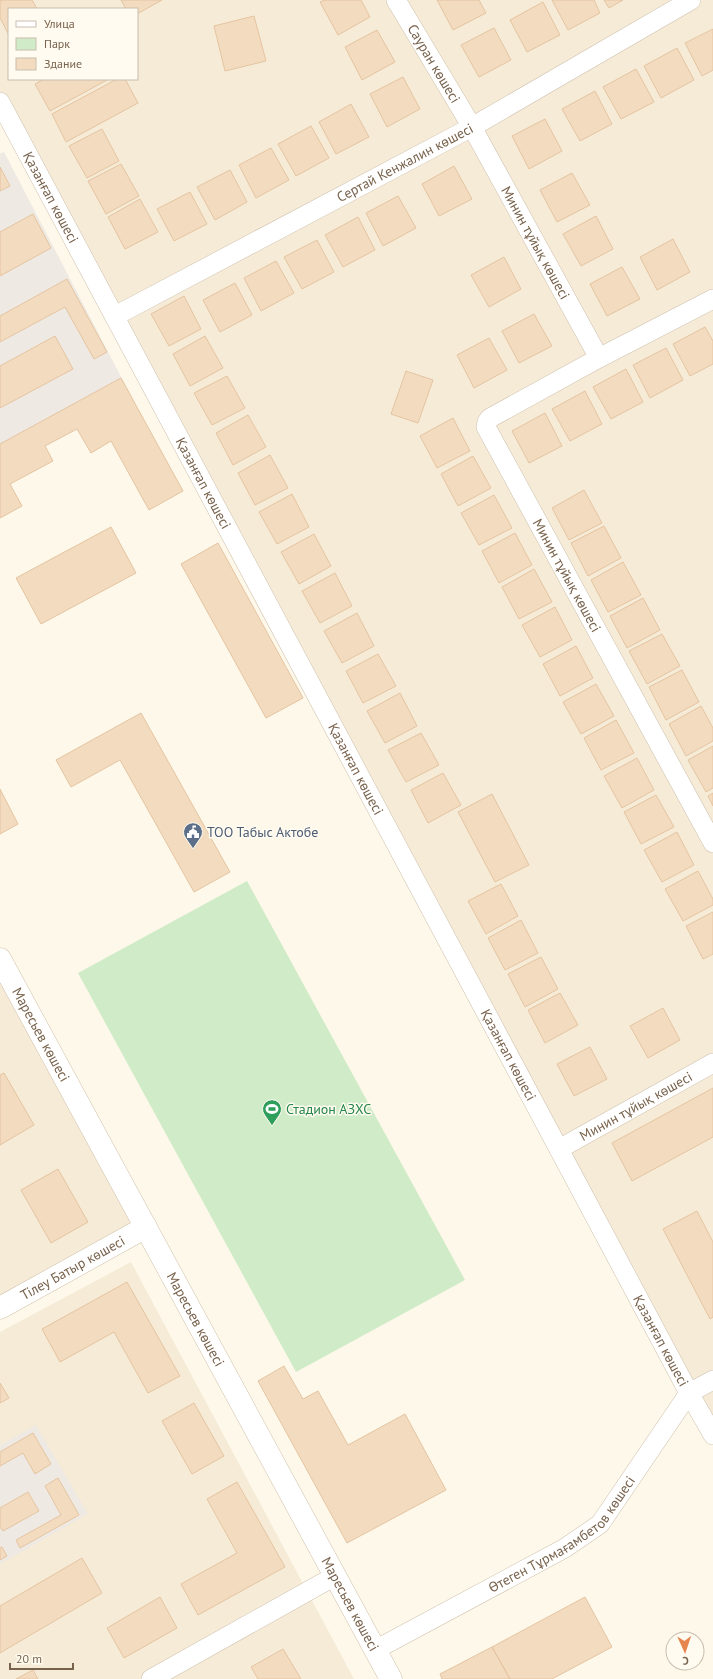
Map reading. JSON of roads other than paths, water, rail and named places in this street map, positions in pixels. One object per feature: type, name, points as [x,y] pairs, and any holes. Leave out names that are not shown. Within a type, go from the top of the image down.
[{"type":"main road","name":"Маресьев көшесі","points":[[0,959],[391,1679]]},
{"type":"main road","name":"Тілеу Батыр көшесі","points":[[0,1308],[146,1227]]},
{"type":"street","name":"Сауран көшесі","points":[[396,0],[472,127]]},
{"type":"street","name":"Сертай Кенжалин көшесі","points":[[115,316],[472,127],[691,0]]},
{"type":"street","name":"Қазанғап көшесі","points":[[0,102],[713,1435]]},
{"type":"street","name":"Минин тұйық көшесі","points":[[472,127],[599,358]]},
{"type":"street","name":"Минин тұйық көшесі","points":[[713,299],[599,358],[490,418],[486,422],[486,427],[713,843]]},
{"type":"street","name":"Минин тұйық көшесі","points":[[559,1149],[713,1063]]},
{"type":"street","name":"Өтеген Тұрмағамбетов көшесі","points":[[375,1650],[565,1548],[600,1524],[689,1392],[713,1380]]},
{"type":"street","points":[[151,1679],[335,1576]]},
{"type":"place","name":"ТОО Табыс Актобе","points":[[193,849]]},
{"type":"place","name":"Стадион АЗХС","points":[[272,1126]]}]
